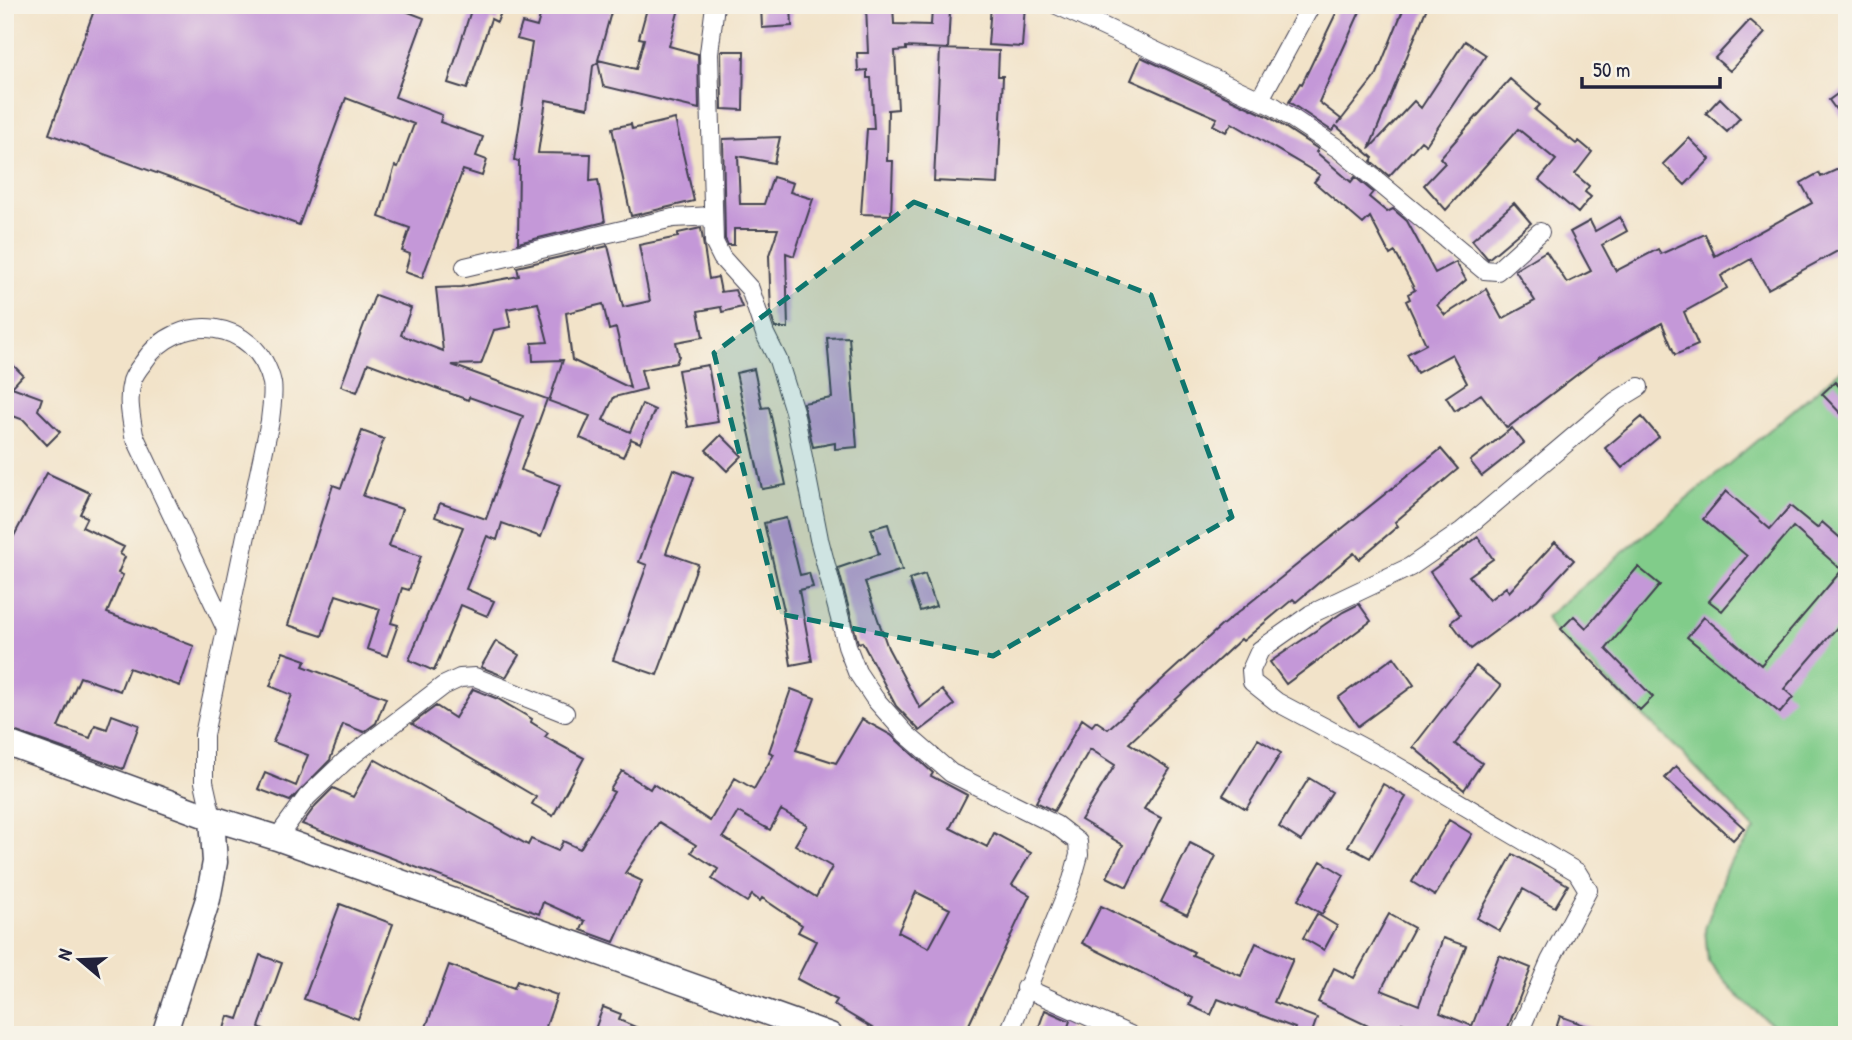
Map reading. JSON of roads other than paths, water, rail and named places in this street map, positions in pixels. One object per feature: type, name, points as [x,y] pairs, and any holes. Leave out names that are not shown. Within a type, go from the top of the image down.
[{"type":"street","points":[[715,5],[709,54],[714,242],[722,258],[750,289],[794,411],[819,539],[848,649],[857,672],[874,699],[935,761],[951,773],[1056,825],[1077,842],[1079,855],[1072,880],[1025,988],[1008,1035]]},
{"type":"street","points":[[1058,5],[1260,99],[1340,150],[1484,270],[1497,271],[1540,232]]},
{"type":"street","points":[[1260,99],[1311,5]]},
{"type":"street","points":[[465,267],[673,218],[713,216]]},
{"type":"street","points":[[164,1035],[208,899],[215,862],[212,818],[204,782],[204,735],[270,421],[272,384],[264,364],[237,335],[219,328],[202,327],[176,332],[152,349],[132,379],[128,404],[134,435],[225,627]]},
{"type":"street","points":[[1518,1035],[1550,961],[1577,916],[1588,890],[1577,872],[1390,762],[1277,702],[1252,682],[1251,670],[1260,650],[1311,614],[1410,567],[1462,531],[1616,401],[1639,387]]},
{"type":"street","points":[[276,838],[307,797],[345,761],[443,686],[460,678],[475,677],[565,713]]},
{"type":"street","points":[[5,742],[212,818],[276,838],[830,1035]]},
{"type":"street","points":[[1025,988],[1130,1035]]}]
